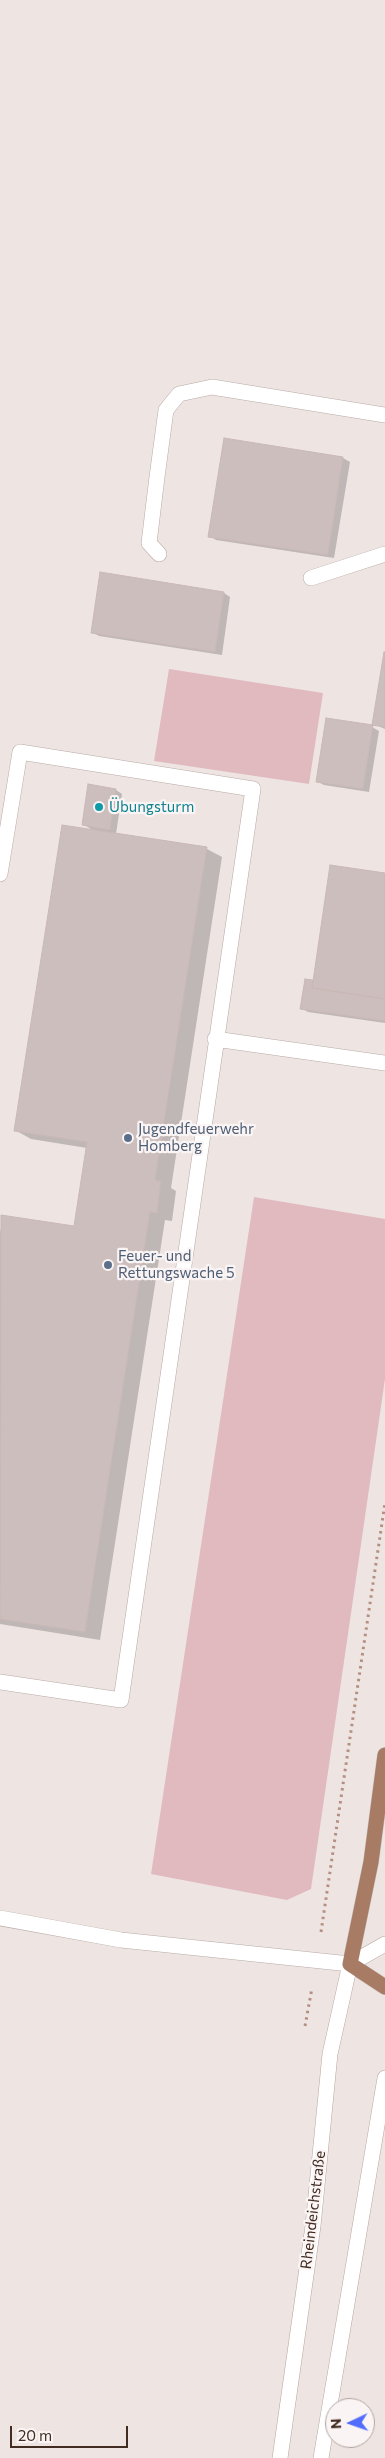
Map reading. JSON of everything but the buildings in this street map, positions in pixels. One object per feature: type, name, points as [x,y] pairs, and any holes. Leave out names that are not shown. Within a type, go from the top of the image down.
[{"type":"main road","points":[[159,554],[149,543],[157,477],[166,410],[179,394],[212,388],[385,415]]},
{"type":"main road","points":[[311,578],[385,554]]},
{"type":"main road","points":[[0,874],[20,752],[254,789],[121,1700],[0,1682]]},
{"type":"main road","points":[[216,1039],[385,1064]]},
{"type":"main road","name":"Rheindeichstraße","points":[[280,2458],[313,2226],[330,2054],[370,1862],[385,1755]]},
{"type":"main road","points":[[0,1918],[121,1940],[350,1964],[385,1987]]},
{"type":"main road","points":[[350,1964],[385,1944]]},
{"type":"main road","points":[[321,2458],[378,2153],[385,2078]]},
{"type":"path","points":[[304,2029],[317,1960],[385,1503]]},
{"type":"shaded area","points":[[169,669],[323,693],[309,784],[154,761]]},
{"type":"shaded area","points":[[254,1197],[385,1219],[385,1379],[311,1889],[287,1900],[151,1874]]},
{"type":"place","name":"Übungsturm","points":[[99,807]]},
{"type":"place","name":"Jugendfeuerwehr Homberg","points":[[128,1138]]},
{"type":"place","name":"Feuer- und Rettungswache 5","points":[[108,1265]]}]
